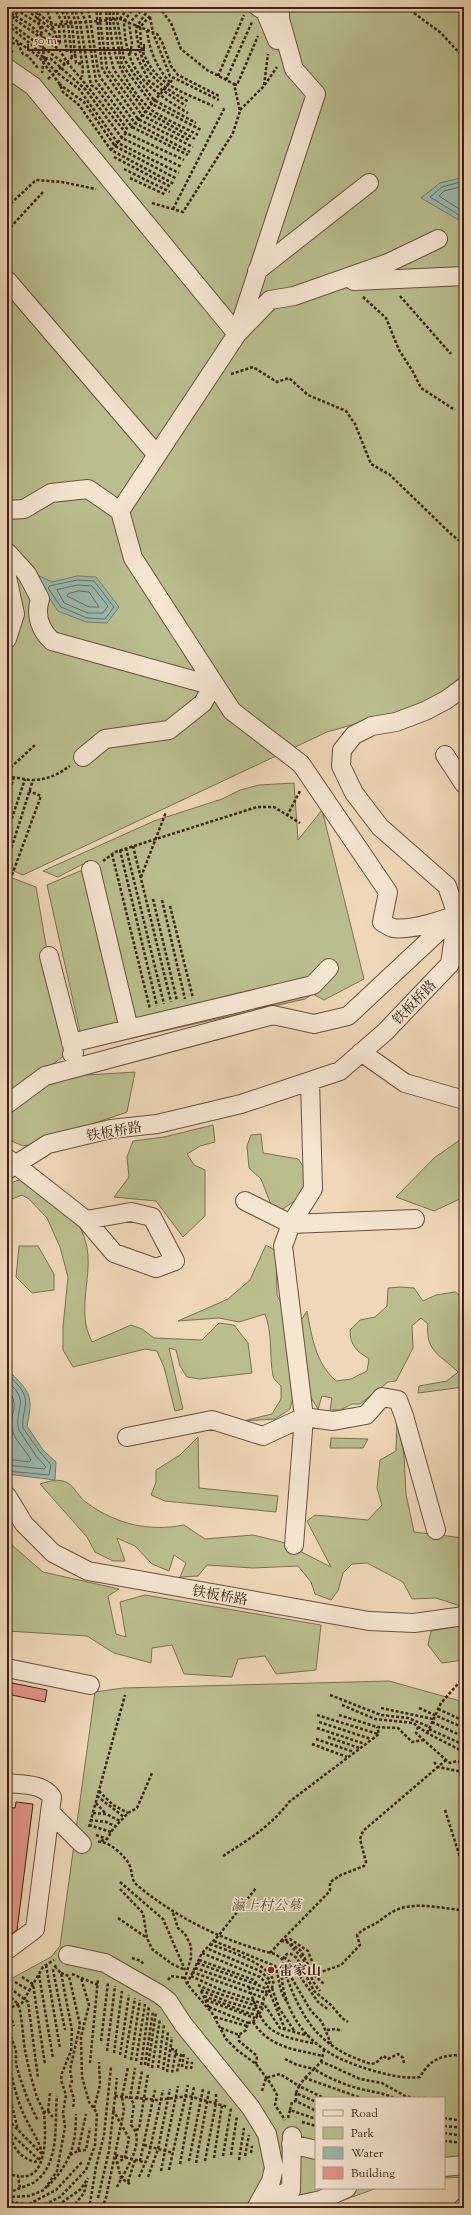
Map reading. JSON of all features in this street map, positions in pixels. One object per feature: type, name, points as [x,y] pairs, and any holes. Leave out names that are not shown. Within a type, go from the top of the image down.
[{"type":"street","points":[[265,17],[280,19],[294,69]]},
{"type":"street","points":[[237,334],[316,94],[294,69],[265,17]]},
{"type":"street","points":[[7,68],[33,86],[45,88],[123,196],[237,334]]},
{"type":"street","points":[[257,271],[369,184]]},
{"type":"street","points":[[120,511],[237,334],[270,300],[294,296],[340,281],[388,263],[438,239]]},
{"type":"street","points":[[340,281],[464,276]]},
{"type":"street","points":[[7,280],[157,455]]},
{"type":"street","points":[[7,510],[24,508],[51,493],[88,489],[120,511],[133,558],[232,711],[301,764],[388,892],[382,922],[394,928],[418,926],[460,913]]},
{"type":"street","points":[[7,552],[27,574],[40,599],[37,608],[41,629],[52,641],[203,684],[214,683]]},
{"type":"street","points":[[7,577],[15,614],[7,639]]},
{"type":"street","points":[[83,757],[105,739],[169,730],[203,703],[214,683]]},
{"type":"street","name":"铁板桥路","points":[[10,1164],[48,1144],[111,1129],[157,1124],[241,1104],[340,1071],[385,1032],[450,964],[460,913],[447,886],[380,827],[354,793],[341,766],[342,750],[354,735],[372,726],[396,722],[426,711],[446,700],[464,687]]},
{"type":"street","points":[[444,755],[464,784]]},
{"type":"street","points":[[91,870],[129,1029]]},
{"type":"street","points":[[45,1076],[273,1015],[314,1024],[348,1016],[460,913]]},
{"type":"street","points":[[7,1104],[74,1053],[49,956]]},
{"type":"street","points":[[71,1043],[313,985],[329,968]]},
{"type":"street","points":[[361,1052],[405,1083],[464,1100]]},
{"type":"street","points":[[294,1545],[304,1417],[283,1246],[291,1224],[313,1189],[310,1081]]},
{"type":"street","points":[[10,1164],[86,1220]]},
{"type":"street","points":[[245,1201],[291,1224],[415,1219]]},
{"type":"street","points":[[127,1437],[212,1420],[263,1436],[304,1417],[332,1421],[366,1415],[382,1397],[398,1400],[404,1416],[436,1530]]},
{"type":"street","name":"铁板桥路","points":[[7,1496],[24,1524],[53,1554],[88,1571],[369,1621],[414,1623],[464,1616]]},
{"type":"street","points":[[7,1668],[90,1685]]},
{"type":"street","points":[[7,1783],[40,1787],[48,1791],[52,1797],[35,1929],[7,1950]]},
{"type":"street","points":[[50,1812],[83,1844]]},
{"type":"street","points":[[61,1960],[141,1985],[183,2024],[252,2122],[267,2134],[274,2168],[271,2181],[258,2206]]},
{"type":"street","points":[[258,2206],[290,2190],[289,2134]]},
{"type":"street","points":[[289,2134],[315,2149]]},
{"type":"street","points":[[445,2167],[464,2165]]},
{"type":"street","points":[[284,2208],[321,2200],[345,2189]]},
{"type":"path","points":[[12,7],[39,24],[59,43]]},
{"type":"path","points":[[54,31],[22,7],[7,27],[10,27],[32,45],[56,72],[79,89],[118,143],[179,173]]},
{"type":"path","points":[[32,7],[52,25],[117,19],[157,34],[162,42],[171,66],[178,74],[219,96]]},
{"type":"path","points":[[54,7],[61,24],[67,52]]},
{"type":"path","points":[[60,7],[70,24],[72,58]]},
{"type":"path","points":[[64,7],[70,24],[76,54],[76,63],[82,64]]},
{"type":"path","points":[[70,7],[76,23],[82,64],[81,77]]},
{"type":"path","points":[[74,7],[80,23],[91,85],[97,89],[128,130]]},
{"type":"path","points":[[79,7],[86,22],[96,81],[132,127],[188,155]]},
{"type":"path","points":[[84,7],[89,13],[100,77],[135,123],[190,152]]},
{"type":"path","points":[[95,7],[102,68],[138,119],[193,147]]},
{"type":"path","points":[[101,7],[100,21],[107,69],[142,115],[189,140]]},
{"type":"path","points":[[106,7],[116,61],[126,78],[148,108],[198,135]]},
{"type":"path","points":[[110,7],[108,20],[111,64],[145,111],[195,139]]},
{"type":"path","points":[[114,7],[124,59],[154,100],[196,123]]},
{"type":"path","points":[[119,7],[117,19],[122,65],[152,104],[201,130]]},
{"type":"path","points":[[117,19],[128,7]]},
{"type":"path","points":[[135,7],[124,21],[124,38],[129,56],[140,76],[159,96],[188,113]]},
{"type":"path","points":[[160,7],[171,23],[181,49],[218,76],[237,85],[265,17]]},
{"type":"path","points":[[406,7],[441,33],[464,58]]},
{"type":"path","points":[[46,8],[59,43]]},
{"type":"path","points":[[35,9],[42,35],[44,58],[42,71],[45,88]]},
{"type":"path","points":[[129,56],[132,44],[130,23],[142,10]]},
{"type":"path","points":[[7,11],[14,18],[29,24],[52,45],[59,49],[66,63]]},
{"type":"path","points":[[146,13],[137,26],[138,46],[143,61],[157,82],[165,89],[189,102]]},
{"type":"path","points":[[7,14],[37,35],[43,44]]},
{"type":"path","points":[[213,106],[168,86],[160,79],[142,49],[140,27],[150,16],[153,33],[170,76],[219,100]]},
{"type":"path","points":[[218,76],[265,17]]},
{"type":"path","points":[[226,80],[265,17]]},
{"type":"path","points":[[7,207],[36,180],[62,182],[183,212],[233,133],[240,110],[264,86],[278,66],[265,17]]},
{"type":"path","points":[[264,86],[265,17]]},
{"type":"path","points":[[7,21],[59,60],[66,63],[81,77],[84,84],[126,133],[184,160]]},
{"type":"path","points":[[59,60],[61,24]]},
{"type":"path","points":[[147,30],[148,41],[156,61],[163,76],[170,82]]},
{"type":"path","points":[[7,36],[39,57],[59,83],[84,102],[115,146],[177,179]]},
{"type":"path","points":[[7,42],[18,44],[23,54],[28,56],[48,78]]},
{"type":"path","points":[[45,88],[48,78],[76,54]]},
{"type":"path","points":[[135,54],[149,81],[162,92],[186,106]]},
{"type":"path","points":[[44,58],[51,59],[85,89],[122,138],[182,167]]},
{"type":"path","points":[[45,88],[48,78]]},
{"type":"path","points":[[171,187],[108,154],[174,78]]},
{"type":"path","points":[[59,83],[63,92],[79,105],[112,150],[174,184]]},
{"type":"path","points":[[234,84],[240,110]]},
{"type":"path","points":[[174,209],[225,107]]},
{"type":"path","points":[[7,231],[44,192]]},
{"type":"path","points":[[385,279],[451,354]]},
{"type":"path","points":[[340,281],[386,318],[399,350],[412,370],[421,388],[455,410]]},
{"type":"path","points":[[208,377],[224,377],[253,367],[277,382],[289,378],[308,395],[346,411],[355,424],[371,464],[390,475],[452,536],[464,544]]},
{"type":"path","points":[[7,771],[36,744]]},
{"type":"path","points":[[7,778],[14,777],[33,780],[55,777],[83,757]]},
{"type":"path","points":[[287,816],[309,775]]},
{"type":"path","points":[[7,799],[14,777]]},
{"type":"path","points":[[7,834],[25,779]]},
{"type":"path","points":[[7,862],[33,780]]},
{"type":"path","points":[[12,875],[41,796],[29,791]]},
{"type":"path","points":[[91,870],[112,854],[120,850],[257,807],[274,807],[300,823]]},
{"type":"path","points":[[141,878],[166,812]]},
{"type":"path","points":[[133,846],[175,1018]]},
{"type":"path","points":[[126,848],[175,1018]]},
{"type":"path","points":[[120,850],[175,1018]]},
{"type":"path","points":[[112,854],[175,1018]]},
{"type":"path","points":[[153,899],[175,1018]]},
{"type":"path","points":[[162,900],[175,1018]]},
{"type":"path","points":[[170,906],[175,1018]]},
{"type":"path","points":[[426,1733],[441,1703],[464,1677]]},
{"type":"path","points":[[125,1695],[93,1813],[83,1844],[101,1842],[107,1839],[115,1826],[128,1813],[137,1808],[152,1773]]},
{"type":"path","points":[[330,1695],[381,1715],[408,1718],[464,1745]]},
{"type":"path","points":[[342,1705],[375,1719],[412,1723],[426,1733],[464,1752]]},
{"type":"path","points":[[381,1708],[432,1721],[464,1737]]},
{"type":"path","points":[[419,1708],[464,1728]]},
{"type":"path","points":[[438,1709],[464,1721]]},
{"type":"path","points":[[317,1715],[378,1734]]},
{"type":"path","points":[[339,1715],[377,1727],[398,1728],[412,1742],[424,1740]]},
{"type":"path","points":[[319,1722],[372,1739]]},
{"type":"path","points":[[377,1727],[378,1734]]},
{"type":"path","points":[[317,1728],[366,1744]]},
{"type":"path","points":[[418,1728],[416,1733],[446,1760],[450,1762],[457,1760],[464,1764]]},
{"type":"path","points":[[223,1856],[264,1829],[279,1816],[289,1802],[378,1734]]},
{"type":"path","points":[[328,1737],[360,1748]]},
{"type":"path","points":[[316,1739],[355,1752]]},
{"type":"path","points":[[312,1744],[348,1757]]},
{"type":"path","points":[[270,1953],[330,1891],[330,1882],[334,1878],[364,1866],[366,1862],[360,1839],[363,1831],[446,1760]]},
{"type":"path","points":[[434,1762],[438,1767],[463,1772],[464,1776]]},
{"type":"path","points":[[98,1791],[113,1805],[128,1813]]},
{"type":"path","points":[[460,1794],[464,1796]]},
{"type":"path","points":[[97,1796],[124,1817]]},
{"type":"path","points":[[459,1801],[464,1803]]},
{"type":"path","points":[[96,1802],[106,1814]]},
{"type":"path","points":[[445,1810],[464,1870]]},
{"type":"path","points":[[93,1813],[106,1814],[120,1821]]},
{"type":"path","points":[[90,1820],[106,1822],[115,1826]]},
{"type":"path","points":[[89,1825],[111,1832]]},
{"type":"path","points":[[101,1842],[114,1849],[126,1860],[130,1866],[131,1876],[136,1884],[173,1913],[219,1935],[270,1953],[290,1962],[318,2002],[329,2010]]},
{"type":"path","points":[[120,1882],[163,1919],[186,1970]]},
{"type":"path","points":[[187,1984],[202,1953],[219,1935],[256,1888]]},
{"type":"path","points":[[120,1889],[143,1913],[147,1938],[152,1949],[172,1964],[186,1970]]},
{"type":"path","points":[[281,1941],[290,1939],[301,1945],[308,1951],[315,1969],[321,1972],[341,1965],[360,1945],[357,1935],[364,1928],[377,1923],[394,1911],[410,1906],[427,1906],[464,1910]]},
{"type":"path","points":[[173,1913],[178,1928],[185,1934],[191,1946],[191,1958],[186,1970],[185,1978],[187,1984],[212,2013]]},
{"type":"path","points":[[118,1918],[147,1938]]},
{"type":"path","points":[[214,1940],[275,1966],[279,1976],[280,1992]]},
{"type":"path","points":[[281,1941],[290,1943],[301,1951],[313,1974],[324,1984]]},
{"type":"path","points":[[290,1943],[292,1948],[302,1956],[313,1982],[320,1991]]},
{"type":"path","points":[[210,1944],[259,1965],[274,1979],[273,1987],[279,2008],[296,2032]]},
{"type":"path","points":[[206,1948],[260,1971],[270,1980],[268,1991],[264,1998],[263,2008],[253,2022]]},
{"type":"path","points":[[202,1953],[260,1976],[269,1986]]},
{"type":"path","points":[[283,1958],[291,1954],[298,1958],[314,1991],[348,2022]]},
{"type":"path","points":[[283,1958],[283,1985],[288,2004]]},
{"type":"path","points":[[14,2026],[8,2008],[18,2005],[24,1999],[38,1975],[46,1965],[61,1960]]},
{"type":"path","points":[[44,2190],[57,2171],[65,2127],[63,2113],[66,2095],[61,2080],[62,2073],[71,2051],[72,2030],[61,1974],[61,1960]]},
{"type":"path","points":[[61,1960],[81,1978],[98,1985],[141,1985]]},
{"type":"path","points":[[61,1960],[53,1970],[65,2030]]},
{"type":"path","points":[[198,1961],[254,1980],[258,1985],[268,1991],[285,2030]]},
{"type":"path","points":[[284,1964],[310,2011],[327,2030],[331,2045]]},
{"type":"path","points":[[46,1965],[60,2048]]},
{"type":"path","points":[[195,1968],[249,1987],[268,1991]]},
{"type":"path","points":[[284,1969],[293,1993],[304,2015],[315,2032],[331,2045],[356,2059],[371,2064],[376,2063],[383,2056],[388,2059],[398,2054],[403,2058],[404,2062]]},
{"type":"path","points":[[61,1974],[69,1976],[80,2025],[70,2070],[72,2081],[70,2086],[74,2099],[73,2109]]},
{"type":"path","points":[[192,1974],[221,1990],[264,2004],[280,2028],[309,2036]]},
{"type":"path","points":[[192,1974],[264,1998]]},
{"type":"path","points":[[38,1975],[53,2058]]},
{"type":"path","points":[[22,1977],[34,1984]]},
{"type":"path","points":[[195,1977],[226,2039],[237,2050],[256,2064],[277,2095],[275,2106],[289,2134]]},
{"type":"path","points":[[7,2206],[12,2202],[40,2207],[60,2196],[86,2170],[95,2145],[95,2131],[98,2120],[83,2085],[81,2067],[81,2037],[88,2005],[81,1978]]},
{"type":"path","points":[[15,1982],[30,1991]]},
{"type":"path","points":[[34,1984],[45,2065]]},
{"type":"path","points":[[90,2063],[98,1985]]},
{"type":"path","points":[[141,1985],[168,2036],[163,2070]]},
{"type":"path","points":[[101,2041],[141,1985]]},
{"type":"path","points":[[107,2051],[141,1985]]},
{"type":"path","points":[[114,2053],[141,1985]]},
{"type":"path","points":[[120,2055],[141,1985]]},
{"type":"path","points":[[125,2058],[141,1985]]},
{"type":"path","points":[[131,2060],[141,1985]]},
{"type":"path","points":[[136,2061],[141,1985]]},
{"type":"path","points":[[141,1985],[141,2064]]},
{"type":"path","points":[[141,1985],[146,2065]]},
{"type":"path","points":[[141,1985],[152,2068]]},
{"type":"path","points":[[141,1985],[158,2068]]},
{"type":"path","points":[[198,1985],[263,2008]]},
{"type":"path","points":[[249,1987],[259,2015],[268,2028],[276,2034],[317,2044]]},
{"type":"path","points":[[273,1987],[280,1992],[300,2026],[309,2036],[324,2050],[347,2063],[408,2079],[420,2078],[427,2065],[446,2055],[464,2055]]},
{"type":"path","points":[[268,1991],[273,1987]]},
{"type":"path","points":[[10,1988],[28,2002],[38,2078]]},
{"type":"path","points":[[201,1990],[228,2002],[257,2010]]},
{"type":"path","points":[[7,1995],[18,2005],[27,2056],[37,2098],[44,2112],[45,2134],[43,2156],[38,2169],[32,2176],[7,2174]]},
{"type":"path","points":[[204,1996],[248,2013],[259,2015]]},
{"type":"path","points":[[206,2000],[255,2018]]},
{"type":"path","points":[[209,2007],[248,2023],[253,2022]]},
{"type":"path","points":[[214,2017],[247,2026]]},
{"type":"path","points":[[253,2022],[259,2032],[268,2040],[279,2046],[323,2056]]},
{"type":"path","points":[[239,2035],[246,2030],[248,2023]]},
{"type":"path","points":[[7,2027],[16,2050],[16,2064],[19,2075],[28,2100],[38,2121]]},
{"type":"path","points":[[220,2027],[239,2035]]},
{"type":"path","points":[[327,2030],[336,2029],[342,2031]]},
{"type":"path","points":[[239,2035],[239,2040],[257,2056],[256,2064]]},
{"type":"path","points":[[167,2072],[173,2037],[168,2036]]},
{"type":"path","points":[[171,2049],[176,2050],[176,2054],[180,2055],[177,2072]]},
{"type":"path","points":[[296,2101],[296,2093],[299,2086],[321,2062],[324,2050]]},
{"type":"path","points":[[172,2073],[176,2054]]},
{"type":"path","points":[[7,2058],[23,2114],[31,2130],[39,2140],[43,2156]]},
{"type":"path","points":[[186,2069],[188,2058]]},
{"type":"path","points":[[285,2059],[297,2065],[314,2069],[352,2087],[382,2093],[392,2097]]},
{"type":"path","points":[[191,2069],[192,2061]]},
{"type":"path","points":[[94,2108],[100,2085],[99,2062]]},
{"type":"path","points":[[321,2062],[360,2079],[382,2083],[410,2097]]},
{"type":"path","points":[[86,2208],[90,2203],[96,2167],[104,2135],[111,2067]]},
{"type":"path","points":[[102,2208],[106,2198],[122,2124],[124,2110],[122,2097],[128,2067]]},
{"type":"path","points":[[117,2187],[131,2159],[137,2138],[136,2130],[131,2125],[134,2104],[130,2098],[135,2068]]},
{"type":"path","points":[[137,2099],[142,2071]]},
{"type":"path","points":[[136,2130],[139,2129],[148,2074]]},
{"type":"path","points":[[266,2078],[280,2074],[299,2086],[322,2097]]},
{"type":"path","points":[[98,2198],[109,2151],[117,2078]]},
{"type":"path","points":[[262,2091],[266,2078]]},
{"type":"path","points":[[305,2078],[358,2097]]},
{"type":"path","points":[[169,2170],[188,2085]]},
{"type":"path","points":[[7,2086],[18,2130]]},
{"type":"path","points":[[160,2171],[178,2086]]},
{"type":"path","points":[[180,2164],[194,2087]]},
{"type":"path","points":[[148,2177],[158,2149],[170,2089]]},
{"type":"path","points":[[189,2161],[203,2089]]},
{"type":"path","points":[[140,2161],[155,2090]]},
{"type":"path","points":[[139,2177],[151,2147],[163,2090]]},
{"type":"path","points":[[196,2163],[209,2091]]},
{"type":"path","points":[[50,2093],[48,2111],[54,2119]]},
{"type":"path","points":[[296,2093],[315,2102]]},
{"type":"path","points":[[205,2161],[216,2104],[216,2094]]},
{"type":"path","points":[[13,2191],[33,2183],[48,2165],[54,2145],[54,2119],[57,2096]]},
{"type":"path","points":[[115,2096],[143,2100],[185,2096],[238,2109],[232,2155]]},
{"type":"path","points":[[288,2118],[292,2102],[296,2101]]},
{"type":"path","points":[[296,2101],[315,2110]]},
{"type":"path","points":[[214,2158],[222,2105]]},
{"type":"path","points":[[223,2156],[231,2108]]},
{"type":"path","points":[[113,2109],[129,2138],[125,2158],[117,2163]]},
{"type":"path","points":[[290,2110],[315,2119]]},
{"type":"path","points":[[44,2112],[48,2111]]},
{"type":"path","points":[[239,2160],[246,2112],[252,2122],[245,2156]]},
{"type":"path","points":[[7,2197],[29,2196],[44,2190],[62,2172],[70,2155],[75,2134],[76,2114]]},
{"type":"path","points":[[78,2152],[86,2114]]},
{"type":"path","points":[[445,2118],[464,2121]]},
{"type":"path","points":[[8,2119],[43,2156]]},
{"type":"path","points":[[8,2119],[10,2133],[17,2152],[28,2160],[35,2162],[43,2156]]},
{"type":"path","points":[[445,2126],[464,2128]]},
{"type":"path","points":[[70,2155],[86,2150],[90,2128]]},
{"type":"path","points":[[10,2133],[38,2159]]},
{"type":"path","points":[[445,2134],[464,2136]]},
{"type":"path","points":[[445,2141],[464,2143]]},
{"type":"path","points":[[144,2145],[173,2153]]},
{"type":"path","points":[[115,2155],[144,2162]]},
{"type":"path","points":[[115,2155],[121,2178],[129,2183],[136,2160]]},
{"type":"path","points":[[29,2205],[56,2190],[82,2162]]},
{"type":"path","points":[[18,2176],[20,2188]]},
{"type":"path","points":[[54,2208],[81,2189],[88,2178],[84,2193],[72,2208]]},
{"type":"green space","points":[[7,7],[464,7],[464,674],[429,703],[327,732],[23,875],[7,868]]},
{"type":"green space","points":[[294,783],[298,840],[322,810],[364,979],[324,1000],[313,994],[305,999],[84,1049],[47,885],[80,871],[85,872],[83,864],[58,877],[43,871],[154,821],[222,799],[240,790],[259,785]]},
{"type":"green space","points":[[7,876],[36,887],[65,1055],[7,1097]]},
{"type":"green space","points":[[135,1072],[127,1112],[34,1144],[23,1146],[7,1139],[7,1120],[17,1106],[40,1088],[72,1076]]},
{"type":"green space","points":[[213,1125],[215,1142],[200,1146],[187,1154],[194,1165],[205,1170],[205,1216],[183,1237],[156,1201],[114,1197],[129,1177],[127,1157],[133,1141],[164,1137]]},
{"type":"green space","points":[[261,1134],[263,1153],[298,1159],[306,1170],[307,1179],[297,1199],[283,1209],[272,1207],[261,1179],[249,1168],[247,1146],[251,1135]]},
{"type":"green space","points":[[464,1137],[464,1197],[434,1211],[396,1197],[434,1158]]},
{"type":"green space","points":[[32,1179],[69,1213],[78,1224],[84,1237],[88,1262],[85,1299],[86,1327],[92,1342],[131,1325],[142,1329],[154,1338],[202,1340],[219,1323],[234,1325],[248,1343],[252,1373],[200,1379],[187,1377],[180,1366],[176,1350],[169,1348],[183,1409],[175,1411],[164,1367],[157,1351],[145,1349],[73,1367],[63,1350],[63,1327],[68,1277],[60,1247],[47,1218],[29,1199],[22,1195],[7,1201],[7,1184],[19,1180]]},
{"type":"green space","points":[[266,1245],[276,1251],[277,1295],[283,1307],[296,1385],[290,1409],[275,1419],[243,1421],[272,1414],[281,1399],[281,1386],[273,1376],[269,1329],[265,1314],[239,1322],[219,1318],[178,1321],[228,1299],[250,1280]]},
{"type":"green space","points":[[19,1246],[38,1246],[54,1274],[54,1290],[32,1293],[16,1277]]},
{"type":"green space","points":[[388,1288],[414,1288],[423,1301],[436,1295],[455,1292],[464,1298],[464,1387],[418,1393],[419,1386],[447,1381],[458,1372],[440,1357],[432,1347],[429,1341],[428,1324],[421,1318],[412,1326],[413,1348],[396,1381],[388,1382],[360,1404],[352,1404],[340,1410],[330,1410],[332,1398],[322,1396],[318,1409],[310,1396],[300,1322],[307,1311],[316,1349],[323,1366],[336,1381],[351,1379],[367,1371],[369,1359],[355,1348],[351,1340],[350,1330],[360,1320],[375,1317],[387,1306]]},
{"type":"green space","points":[[397,1420],[404,1455],[406,1494],[414,1532],[464,1538],[464,1607],[436,1598],[412,1599],[403,1582],[367,1563],[352,1564],[343,1573],[338,1591],[331,1600],[315,1594],[311,1582],[298,1566],[253,1568],[207,1565],[198,1576],[180,1577],[186,1563],[174,1555],[169,1571],[152,1564],[135,1546],[117,1538],[125,1561],[113,1561],[95,1552],[87,1537],[40,1484],[54,1480],[65,1481],[84,1501],[109,1516],[121,1521],[146,1527],[171,1527],[184,1525],[205,1539],[253,1535],[282,1542],[331,1567],[307,1521],[315,1515],[368,1520],[382,1505],[377,1488],[380,1460],[396,1451]]},
{"type":"green space","points":[[198,1437],[199,1488],[278,1496],[276,1512],[165,1501],[151,1495],[156,1482],[156,1470],[180,1455]]},
{"type":"green space","points":[[331,1438],[368,1439],[363,1448],[330,1448]]},
{"type":"green space","points":[[7,1534],[13,1546],[43,1572],[119,1589],[108,1596],[116,1634],[126,1637],[120,1602],[145,1595],[321,1625],[316,1670],[276,1674],[265,1656],[238,1659],[232,1677],[184,1674],[172,1645],[152,1648],[151,1663],[114,1653],[87,1636],[7,1631]]},
{"type":"green space","points":[[464,1625],[464,1660],[442,1663],[428,1645],[431,1631]]},
{"type":"green space","name":"瀛上村公墓","points":[[389,1681],[464,1702],[464,2177],[445,2178],[445,2097],[315,2097],[315,2189],[374,2189],[322,2208],[7,2208],[7,1981],[51,1957],[60,1946],[95,1692],[123,1688]]},
{"type":"water","points":[[464,177],[464,223],[421,198],[440,183]]},
{"type":"water","points":[[33,573],[52,582],[77,576],[96,577],[119,607],[107,623],[86,622],[58,611]]},
{"type":"water","points":[[7,1373],[11,1373],[23,1386],[29,1396],[30,1408],[27,1426],[43,1450],[56,1462],[55,1480],[7,1474]]},
{"type":"building","points":[[7,1682],[47,1690],[45,1702],[7,1694]]},
{"type":"building","points":[[16,1802],[33,1804],[17,1930],[7,1937],[7,1807],[15,1808]]},
{"type":"place","name":"雷家山","points":[[271,1970]]}]
